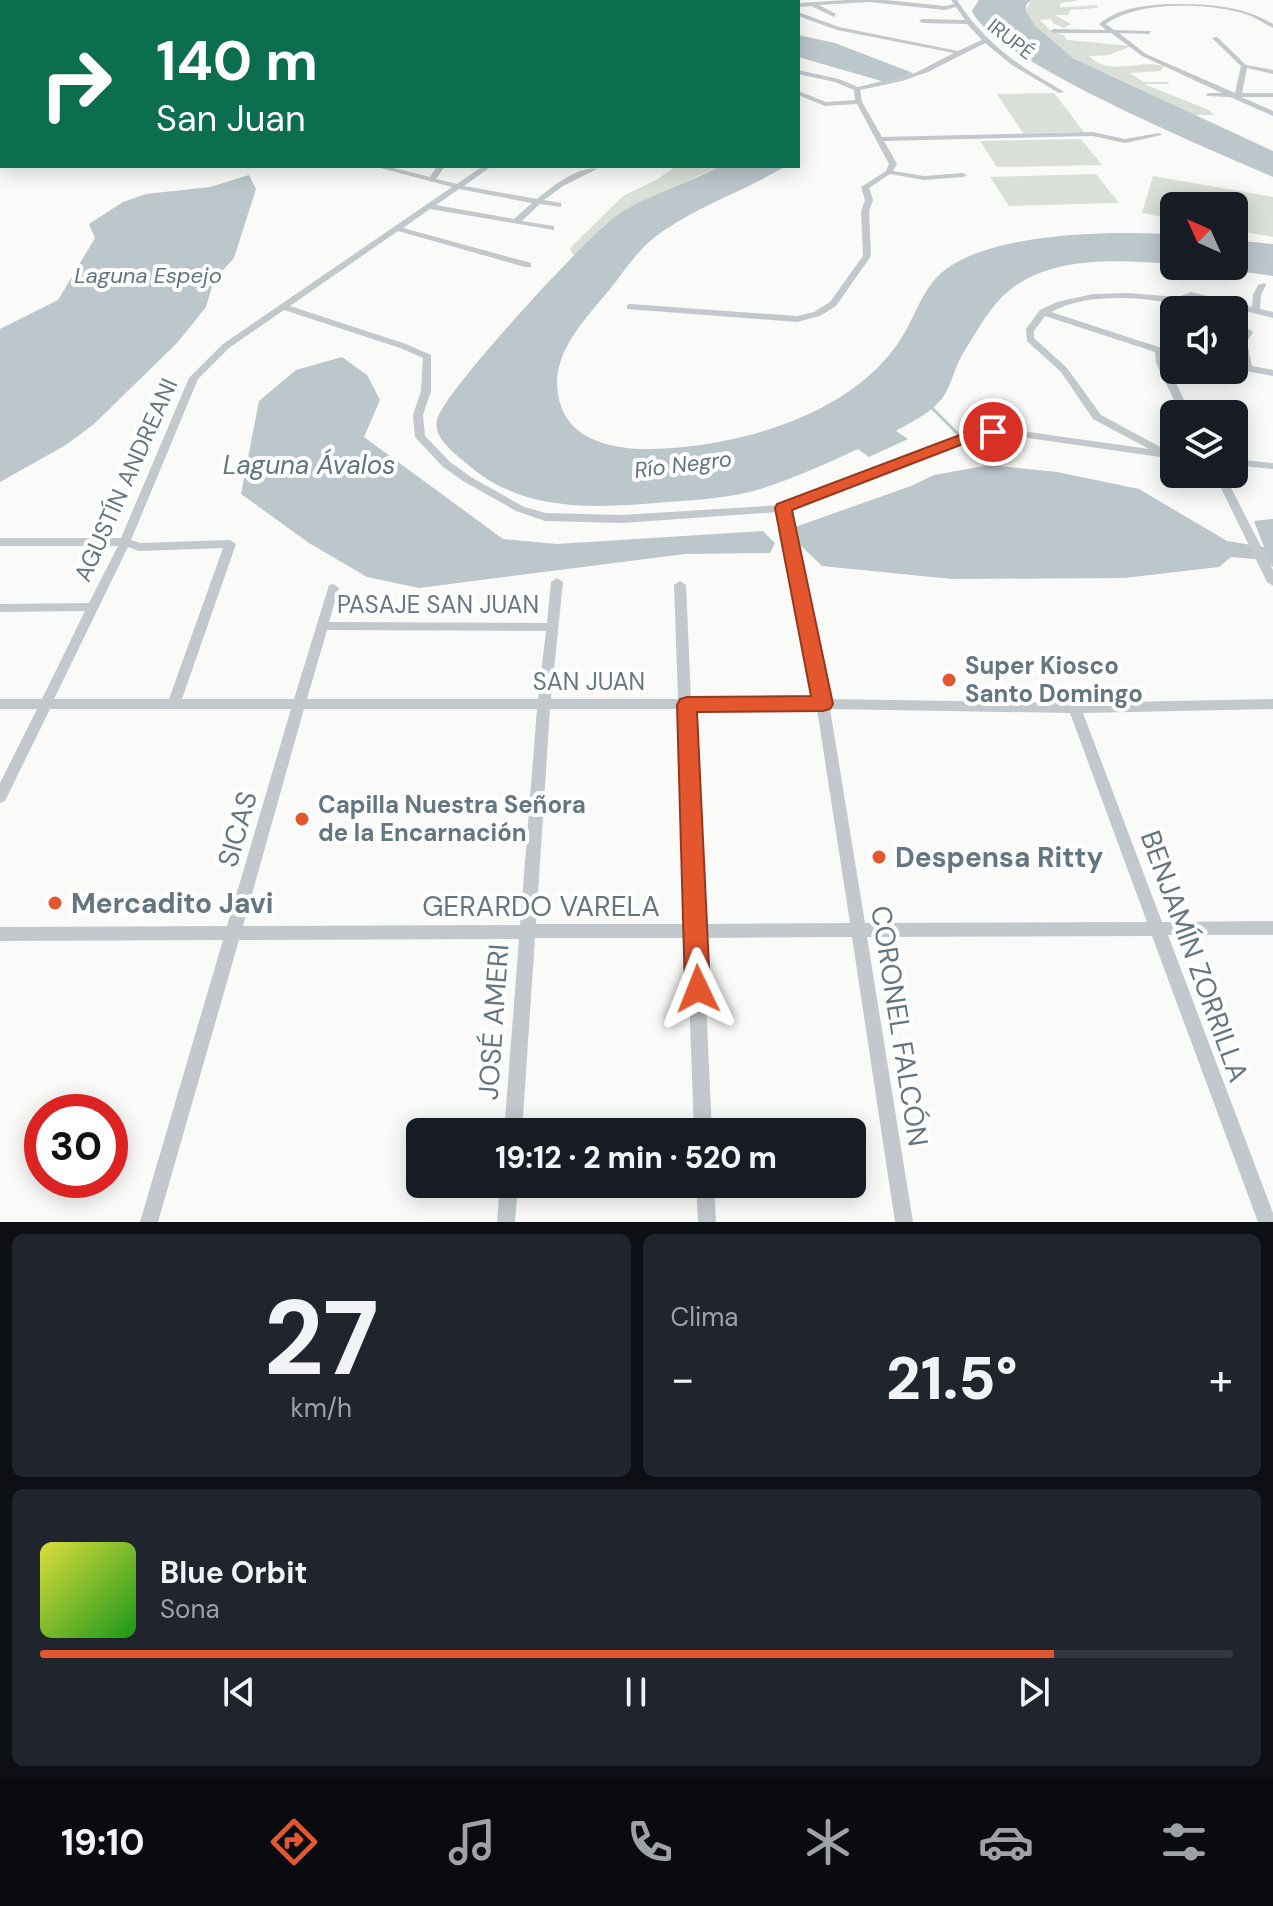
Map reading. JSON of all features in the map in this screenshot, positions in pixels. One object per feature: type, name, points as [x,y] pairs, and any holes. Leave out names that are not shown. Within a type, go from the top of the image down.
[{"type":"street","points":[[804,0],[834,15]]},
{"type":"street","points":[[800,5],[869,0],[945,8],[955,2]]},
{"type":"street","name":"IRUPÉ","points":[[955,2],[983,41],[1061,92]]},
{"type":"street","points":[[1273,26],[1258,17],[1231,9],[1138,7],[1108,16],[1102,24],[1144,55],[1238,95],[1273,124]]},
{"type":"street","points":[[800,15],[822,26],[857,35],[919,42],[956,52]]},
{"type":"street","points":[[922,21],[967,22]]},
{"type":"street","points":[[941,21],[947,31]]},
{"type":"street","points":[[1053,31],[1149,32]]},
{"type":"street","points":[[1215,38],[1244,66],[1273,72]]},
{"type":"street","points":[[800,72],[837,80],[857,89],[928,70],[956,52],[983,41]]},
{"type":"street","points":[[1238,95],[1244,66]]},
{"type":"street","points":[[630,307],[797,319],[817,314],[833,304],[867,256],[865,211],[869,200],[865,187],[889,172],[893,164],[859,102],[857,89]]},
{"type":"street","points":[[800,94],[825,104],[859,102]]},
{"type":"street","points":[[1209,95],[1273,95]]},
{"type":"street","points":[[1261,111],[1273,114]]},
{"type":"street","points":[[879,139],[1093,134],[1125,141],[1159,135]]},
{"type":"street","points":[[385,168],[459,187],[558,205]]},
{"type":"street","points":[[432,180],[440,168]]},
{"type":"street","name":"AGUSTÍN ANDREANI","points":[[0,797],[125,542],[194,378],[226,346],[485,168]]},
{"type":"street","points":[[516,222],[537,201],[570,177],[593,169]]},
{"type":"street","points":[[889,172],[924,178],[963,175]]},
{"type":"street","points":[[431,207],[551,228]]},
{"type":"street","points":[[399,229],[528,265]]},
{"type":"street","points":[[1256,311],[1257,295],[1262,285]]},
{"type":"street","points":[[1160,299],[1092,297],[1074,300],[1043,312],[1029,331],[1030,339],[1064,370],[1097,417],[1160,450]]},
{"type":"street","points":[[284,307],[428,357],[426,391],[418,415],[420,437],[446,464],[520,509],[545,517],[622,519],[783,508],[978,433],[1007,432],[1160,454]]},
{"type":"street","points":[[1248,310],[1273,315]]},
{"type":"street","points":[[1043,312],[1159,353],[1179,400]]},
{"type":"street","points":[[1248,368],[1273,373]]},
{"type":"street","points":[[1248,463],[1273,466]]},
{"type":"street","points":[[1225,488],[1273,582]]},
{"type":"street","name":"CORONEL FALCÓN","points":[[783,508],[823,704],[904,1222]]},
{"type":"street","points":[[0,542],[125,542],[139,547],[230,544],[174,704]]},
{"type":"street","name":"JOSÉ AMERI","points":[[514,1118],[544,704],[557,582]]},
{"type":"street","points":[[680,585],[702,1118]]},
{"type":"street","name":"SICAS","points":[[149,1222],[333,588]]},
{"type":"street","points":[[0,608],[94,607]]},
{"type":"street","name":"PASAJE SAN JUAN","points":[[322,626],[553,627]]},
{"type":"street","name":"SAN JUAN","points":[[0,704],[823,704],[1075,708],[1273,704]]},
{"type":"street","name":"BENJAMÍN ZORRILLA","points":[[1075,708],[1267,1222]]},
{"type":"street","name":"GERARDO VARELA","points":[[0,934],[1273,928]]},
{"type":"street","points":[[506,1222],[508,1198]]},
{"type":"street","points":[[706,1198],[707,1222]]},
{"type":"shaded area","points":[[1031,0],[1080,0],[1061,3],[1059,7],[1098,5],[1097,8],[1070,10],[1068,15],[1055,15],[1071,24],[1064,28],[1054,24],[1051,19],[1040,20],[1052,32],[1064,35],[1067,40],[1132,46],[1109,55],[1089,56],[1097,62],[1115,67],[1164,66],[1161,71],[1129,73],[1144,82],[1168,82],[1144,84],[1209,110],[1214,115],[1194,115],[1125,85],[1076,59],[1037,28],[1026,10]]},
{"type":"shaded area","points":[[1054,93],[1084,132],[1023,133],[997,94]]},
{"type":"shaded area","points":[[1081,139],[1102,165],[997,167],[980,141]]},
{"type":"shaded area","points":[[673,168],[716,168],[629,208],[605,225],[574,257],[570,248],[623,196]]},
{"type":"shaded area","points":[[1096,174],[1119,203],[1009,206],[990,177]]},
{"type":"shaded area","points":[[1153,176],[1244,192],[1160,192],[1160,216],[1142,213]]},
{"type":"shaded area","points":[[1248,193],[1273,197],[1273,237],[1248,233]]},
{"type":"water","points":[[979,0],[1031,0],[1026,5],[1026,11],[1035,26],[1074,59],[1273,151],[1273,177],[1109,103],[1020,54],[989,31],[972,11]]},
{"type":"water","points":[[800,35],[835,43],[913,73],[885,82],[800,58]]},
{"type":"water","name":"Río Negro","points":[[716,168],[782,168],[655,236],[636,255],[569,342],[558,374],[558,392],[563,411],[578,431],[601,442],[627,448],[685,447],[719,442],[754,434],[821,408],[851,390],[878,368],[899,342],[932,283],[949,267],[970,256],[997,247],[1058,236],[1121,233],[1160,234],[1160,263],[1082,263],[1037,274],[1017,284],[1000,299],[985,319],[962,355],[941,400],[896,431],[908,439],[869,457],[858,449],[783,481],[735,495],[614,506],[561,504],[536,499],[488,480],[441,439],[437,420],[445,404],[463,379],[549,282],[601,229],[641,202]]},
{"type":"water","name":"Laguna Espejo","points":[[249,175],[256,189],[234,258],[214,280],[206,307],[177,343],[94,424],[66,445],[0,482],[0,329],[58,300],[95,238],[89,224],[123,202],[146,194],[210,187]]},
{"type":"water","points":[[1248,241],[1273,244],[1273,276],[1248,273]]},
{"type":"water","name":"Laguna Ávalos","points":[[342,357],[367,375],[380,400],[364,437],[503,539],[557,544],[763,531],[775,543],[770,553],[685,554],[419,588],[367,577],[309,543],[241,494],[259,401],[296,370]]},
{"type":"water","points":[[990,465],[1057,472],[1139,489],[1227,541],[1264,547],[1254,521],[1273,519],[1273,567],[1265,560],[1231,557],[1219,567],[1124,578],[952,579],[822,566],[796,541],[795,527],[934,475]]},
{"type":"waterway","points":[[932,408],[958,434]]},
{"type":"waterway","points":[[968,443],[990,465]]},
{"type":"place","name":"Super Kiosco Santo Domingo","points":[[949,680]]},
{"type":"place","name":"Capilla Nuestra Señora de la Encarnación","points":[[302,819]]},
{"type":"place","name":"Despensa Ritty","points":[[879,857]]},
{"type":"place","name":"Mercadito Javi","points":[[55,903]]},
{"type":"route","points":[[698,989],[687,705],[823,704],[783,508],[978,433],[993,432]]}]
